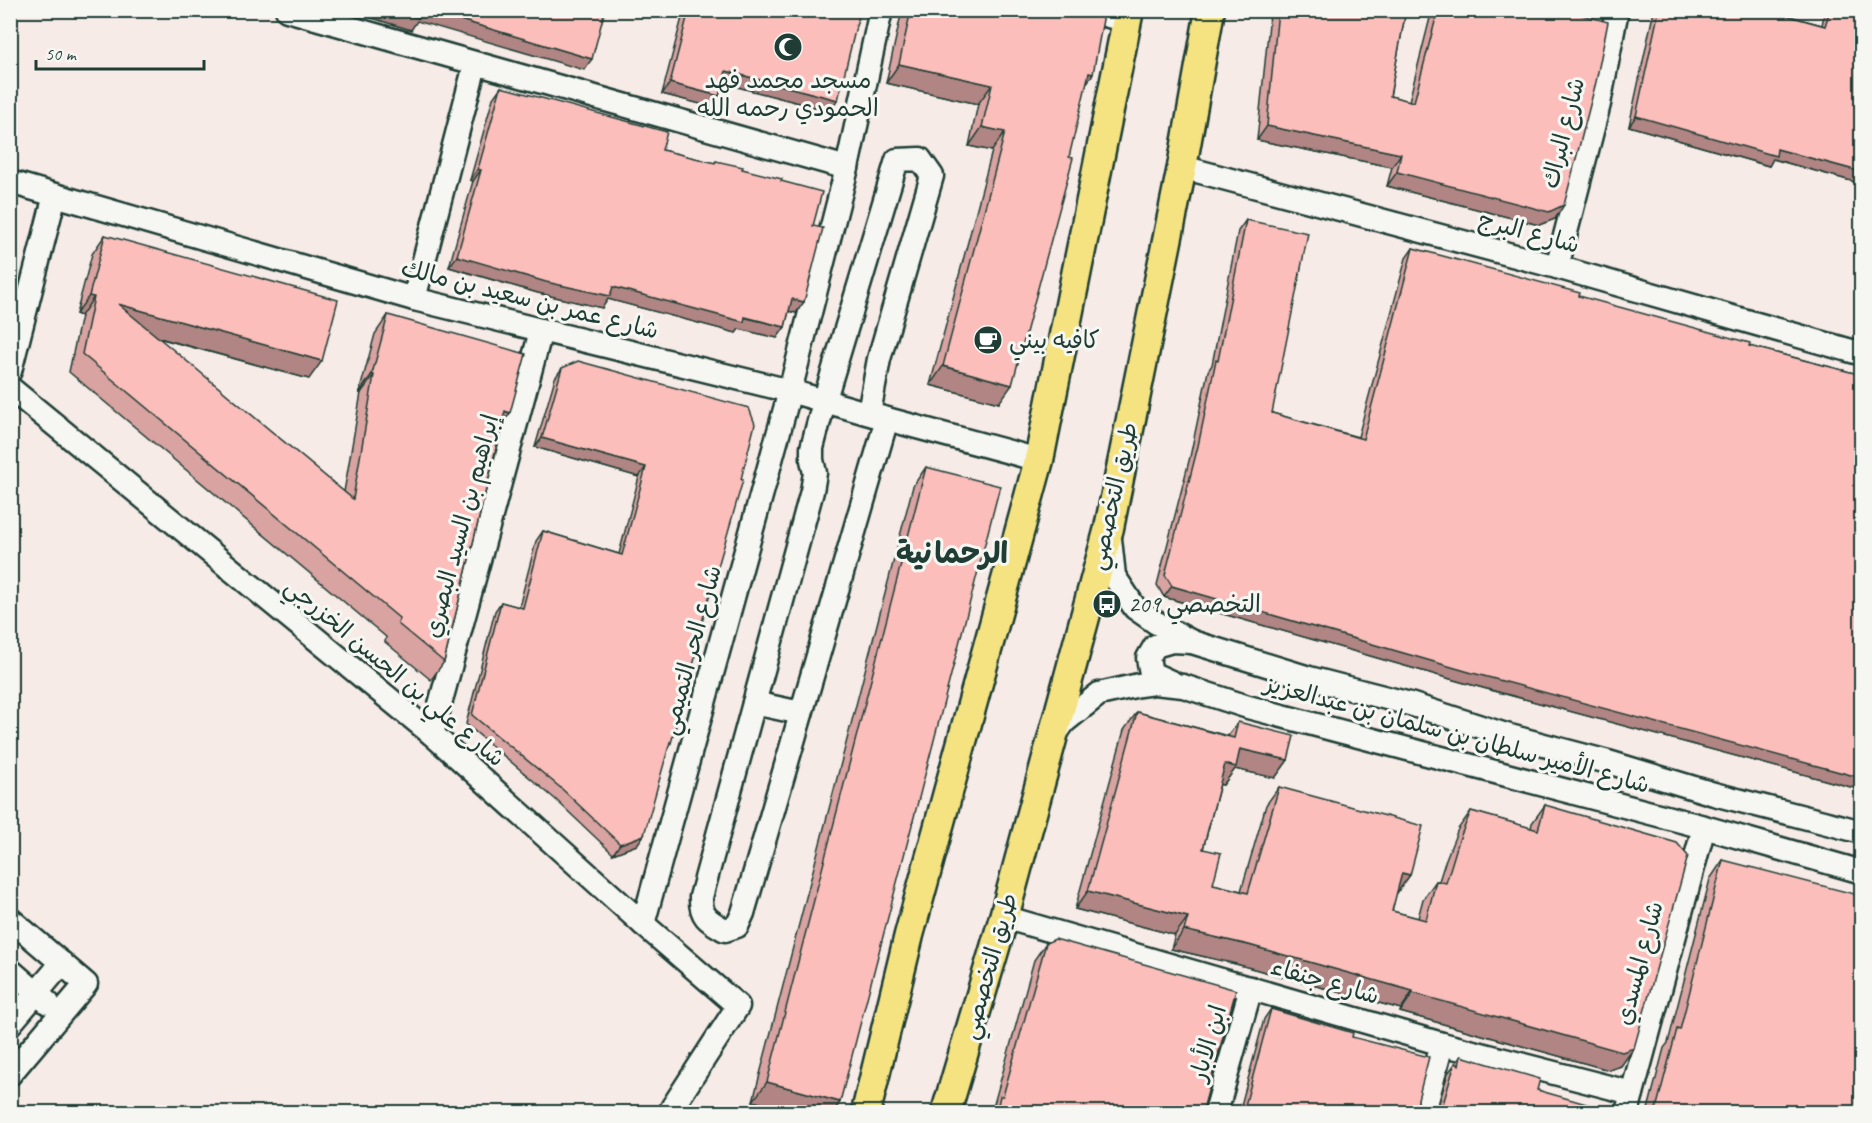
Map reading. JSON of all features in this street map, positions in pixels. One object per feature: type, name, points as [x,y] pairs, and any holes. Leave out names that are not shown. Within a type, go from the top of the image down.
[{"type":"main road","name":"طريق التخصصي","points":[[946,1113],[1004,917],[1109,528],[1182,167],[1210,10]]},
{"type":"main road","points":[[866,1113],[909,935],[1039,460],[1127,16]]},
{"type":"street","name":"شارع الحر التميمي","points":[[643,924],[790,391],[847,168],[881,10]]},
{"type":"street","points":[[1087,10],[1127,16]]},
{"type":"street","name":"شارع البراك","points":[[1557,267],[1599,104],[1617,10]]},
{"type":"street","points":[[302,12],[475,65],[847,168]]},
{"type":"street","points":[[414,299],[475,65]]},
{"type":"street","points":[[920,159],[932,176],[879,359],[878,416],[801,713],[743,913],[737,926],[725,930],[709,921],[700,908],[701,897],[812,491],[815,473],[812,448],[897,160],[920,159]]},
{"type":"street","name":"شارع البرج","points":[[1182,167],[1557,267],[1862,354]]},
{"type":"street","name":"شارع عمر بن سعيد بن مالك","points":[[10,182],[414,299],[790,391],[1039,460]]},
{"type":"street","points":[[10,371],[55,195]]},
{"type":"street","name":"إبراهيم بن السيد البصري","points":[[432,734],[541,331]]},
{"type":"street","name":"شارع علي بن الحسن الخزرجي","points":[[10,388],[432,734],[643,924],[738,1006],[672,1108],[673,1113]]},
{"type":"street","name":"شارع الأمير سلطان بن سلمان بن عبدالعزيز","points":[[1109,528],[1113,576],[1135,608],[1192,642],[1309,678],[1410,704],[1506,735],[1862,832]]},
{"type":"street","points":[[1183,686],[1164,681],[1151,673],[1148,658],[1155,646],[1172,641],[1192,642]]},
{"type":"street","name":"شارع الأمير سلطان بن سلمان بن عبدالعزيز","points":[[1053,737],[1064,722],[1099,694],[1154,683],[1183,686],[1248,707],[1704,827],[1862,872]]},
{"type":"street","points":[[754,703],[801,713]]},
{"type":"street","name":"شارع المسدي","points":[[1629,1103],[1704,827]]},
{"type":"street","name":"شارع جنفاء","points":[[1004,917],[1442,1044],[1629,1103]]},
{"type":"street","points":[[10,919],[86,984],[10,1074]]},
{"type":"street","points":[[10,1024],[62,963]]},
{"type":"street","points":[[10,970],[61,1014]]},
{"type":"street","name":"ابن الأبار","points":[[1216,1113],[1251,988]]},
{"type":"street","points":[[1424,1113],[1442,1044]]},
{"type":"building","points":[[392,10],[421,10],[418,18]]},
{"type":"building","points":[[427,10],[605,10],[592,59]]},
{"type":"building","name":"مسجد محمد فهد الحمودي رحمه الله","points":[[689,10],[860,10],[838,100],[726,71],[719,96],[670,83]]},
{"type":"building","points":[[911,10],[1086,10],[1104,14],[1093,74],[1089,73],[1069,157],[1073,158],[1012,385],[943,366],[1005,132],[982,127],[992,85],[899,64]]},
{"type":"building","points":[[1278,10],[1406,10],[1390,96],[1414,102],[1438,10],[1564,10],[1608,22],[1596,82],[1564,205],[1549,212],[1397,172],[1401,154],[1267,126]]},
{"type":"building","points":[[1659,10],[1767,10],[1825,26],[1830,10],[1862,10],[1862,172],[1777,149],[1776,156],[1636,116]]},
{"type":"building","points":[[501,87],[667,132],[662,150],[715,163],[716,161],[743,167],[742,169],[822,192],[813,226],[823,228],[804,302],[792,299],[785,327],[745,317],[744,322],[613,287],[610,296],[546,282],[457,256]]},
{"type":"building","points":[[1246,220],[1308,233],[1272,413],[1363,439],[1413,248],[1580,293],[1579,296],[1750,343],[1749,346],[1862,375],[1862,778],[1469,672],[1172,586],[1165,575],[1198,446],[1216,360],[1218,361]]},
{"type":"building","points":[[105,235],[338,300],[322,361],[118,304],[353,499],[374,375],[372,374],[388,315],[526,354],[510,413],[505,411],[444,662],[398,624],[399,618],[82,354],[94,297],[89,296]]},
{"type":"building","points":[[578,361],[749,408],[755,424],[741,479],[743,480],[702,622],[705,623],[644,835],[620,844],[562,789],[472,715],[501,602],[523,608],[543,531],[622,555],[646,467],[542,438],[562,368]]},
{"type":"building","points":[[926,467],[1000,486],[840,1102],[767,1082]]},
{"type":"building","points":[[1137,712],[1234,738],[1238,722],[1294,736],[1288,760],[1240,749],[1236,767],[1225,764],[1203,849],[1221,853],[1213,884],[1248,893],[1279,787],[1423,826],[1410,875],[1402,873],[1392,911],[1426,920],[1436,881],[1446,883],[1459,840],[1471,811],[1538,830],[1545,805],[1677,843],[1688,856],[1634,1048],[1622,1052],[1249,945],[1184,930],[1188,917],[1088,891]]},
{"type":"building","points":[[1723,860],[1862,896],[1862,1113],[1655,1113],[1677,1029],[1680,1030]]},
{"type":"building","points":[[1055,939],[1236,990],[1202,1113],[996,1113],[1000,1096],[1003,1096],[1046,943]]},
{"type":"building","points":[[1271,1009],[1353,1033],[1352,1037],[1429,1057],[1418,1099],[1418,1105],[1423,1113],[1243,1113]]},
{"type":"building","points":[[1461,1056],[1540,1079],[1537,1090],[1611,1111],[1610,1113],[1439,1113],[1455,1063],[1459,1065]]},
{"type":"place","name":"مسجد محمد فهد الحمودي رحمه الله","points":[[788,47]]},
{"type":"place","name":"كافيه بيني","points":[[988,340]]},
{"type":"place","name":"التخصصي 209","points":[[1107,604]]},
{"type":"district","name":"الرحمانية","points":[[952,553]]}]
